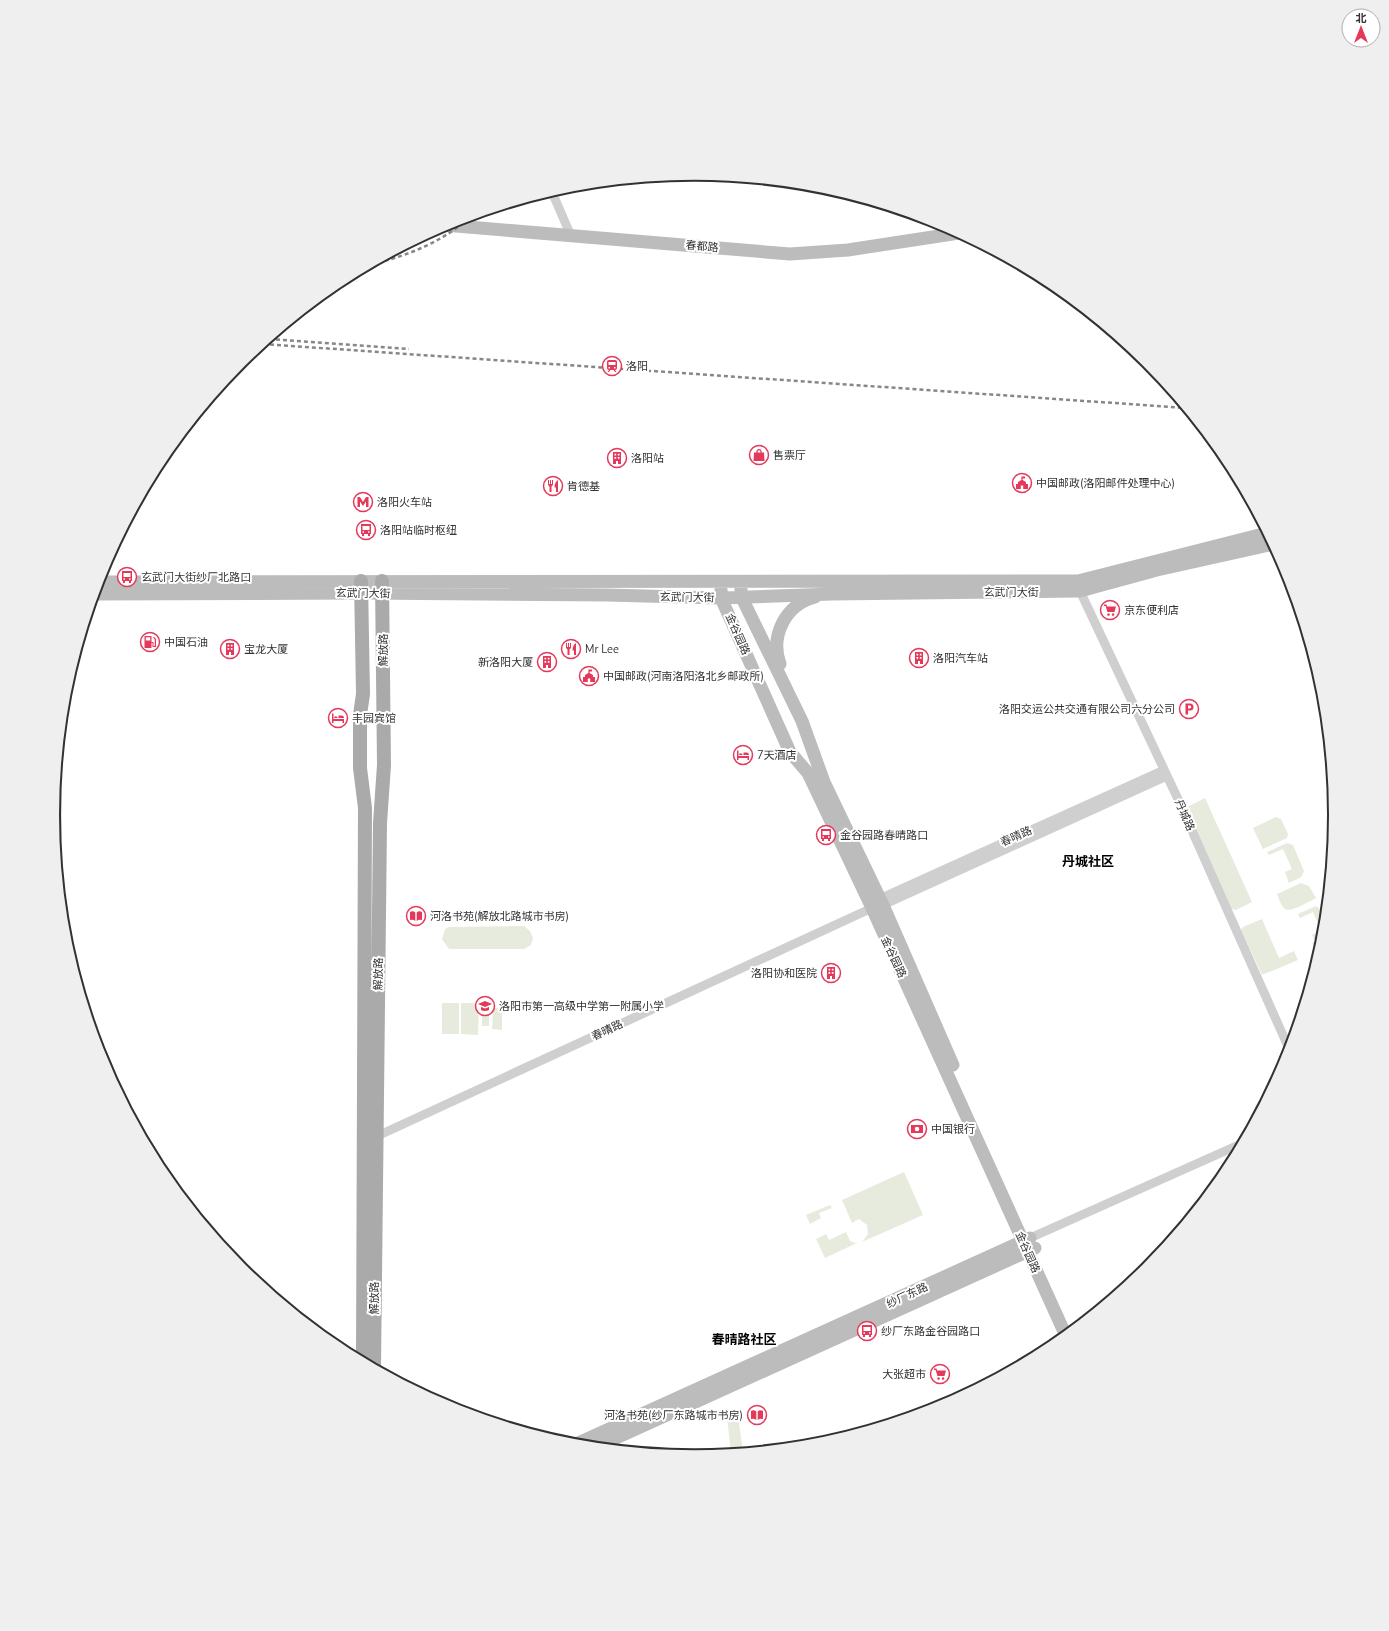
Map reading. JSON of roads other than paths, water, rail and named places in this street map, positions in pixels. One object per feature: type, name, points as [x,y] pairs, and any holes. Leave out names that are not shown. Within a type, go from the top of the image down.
[{"type":"main road","name":"春都路","points":[[467,224],[790,254],[848,250],[949,234]]},
{"type":"main road","name":"春都路","points":[[460,226],[789,249],[846,246],[941,231]]},
{"type":"main road","name":"玄武门大街","points":[[105,582],[361,587],[720,582],[1079,586],[1263,534]]},
{"type":"main road","name":"玄武门大街","points":[[382,587],[721,598],[741,596],[1079,586],[1268,545]]},
{"type":"main road","name":"金谷园路","points":[[720,582],[721,598],[790,752],[808,774],[878,904]]},
{"type":"main road","name":"金谷园路","points":[[740,582],[741,596],[792,698],[824,782],[1029,1245],[1064,1331]]},
{"type":"main road","name":"玄武门大街","points":[[101,594],[361,587]]},
{"type":"main road","name":"解放路","points":[[361,587],[363,694],[360,715],[360,768],[365,808],[369,1139],[374,1363]]},
{"type":"main road","name":"解放路","points":[[363,1356],[380,823],[384,765],[382,587]]},
{"type":"main road","points":[[792,698],[777,655],[778,632],[786,616],[804,600],[832,594]]},
{"type":"main road","name":"金谷园路","points":[[1029,1245],[1070,1327]]},
{"type":"main road","name":"纱厂东路","points":[[584,1440],[802,1343],[1029,1245]]},
{"type":"main road","name":"纱厂东路","points":[[603,1444],[1029,1245]]},
{"type":"street","points":[[554,197],[570,234]]},
{"type":"street","name":"丹城路","points":[[1079,586],[1286,1043]]},
{"type":"street","name":"春晴路","points":[[369,1139],[1165,773]]},
{"type":"street","name":"纱厂东路","points":[[1029,1245],[1235,1148]]},
{"type":"railway","points":[[389,260],[424,247],[459,226]]},
{"type":"railway","points":[[275,339],[409,349]]},
{"type":"railway","points":[[269,344],[1181,408]]},
{"type":"place","name":"洛阳","points":[[612,366]]},
{"type":"place","name":"售票厅","points":[[759,455]]},
{"type":"place","name":"洛阳站","points":[[617,458]]},
{"type":"place","name":"中国邮政(洛阳邮件处理中心)","points":[[1022,483]]},
{"type":"place","name":"肯德基","points":[[553,486]]},
{"type":"place","name":"洛阳火车站","points":[[363,502]]},
{"type":"place","name":"洛阳站临时枢纽","points":[[366,530]]},
{"type":"place","name":"玄武门大街纱厂北路口","points":[[127,577]]},
{"type":"place","name":"京东便利店","points":[[1110,610]]},
{"type":"place","name":"中国石油","points":[[150,642]]},
{"type":"place","name":"宝龙大厦","points":[[230,649]]},
{"type":"place","name":"Mr Lee","points":[[571,649]]},
{"type":"place","name":"洛阳汽车站","points":[[919,658]]},
{"type":"place","name":"新洛阳大厦","points":[[547,662]]},
{"type":"place","name":"中国邮政(河南洛阳洛北乡邮政所)","points":[[589,676]]},
{"type":"place","name":"洛阳交运公共交通有限公司六分公司","points":[[1189,709]]},
{"type":"place","name":"丰园宾馆","points":[[338,718]]},
{"type":"place","name":"7天酒店","points":[[743,755]]},
{"type":"place","name":"金谷园路春晴路口","points":[[826,835]]},
{"type":"place","name":"河洛书苑(解放北路城市书房)","points":[[416,916]]},
{"type":"place","name":"洛阳协和医院","points":[[831,973]]},
{"type":"place","name":"洛阳市第一高级中学第一附属小学","points":[[485,1006]]},
{"type":"place","name":"中国银行","points":[[917,1129]]},
{"type":"place","name":"纱厂东路金谷园路口","points":[[867,1331]]},
{"type":"place","name":"大张超市","points":[[940,1374]]},
{"type":"place","name":"河洛书苑(纱厂东路城市书房)","points":[[757,1415]]},
{"type":"district","name":"丹城社区","points":[[1088,861]]},
{"type":"district","name":"春晴路社区","points":[[744,1339]]}]
